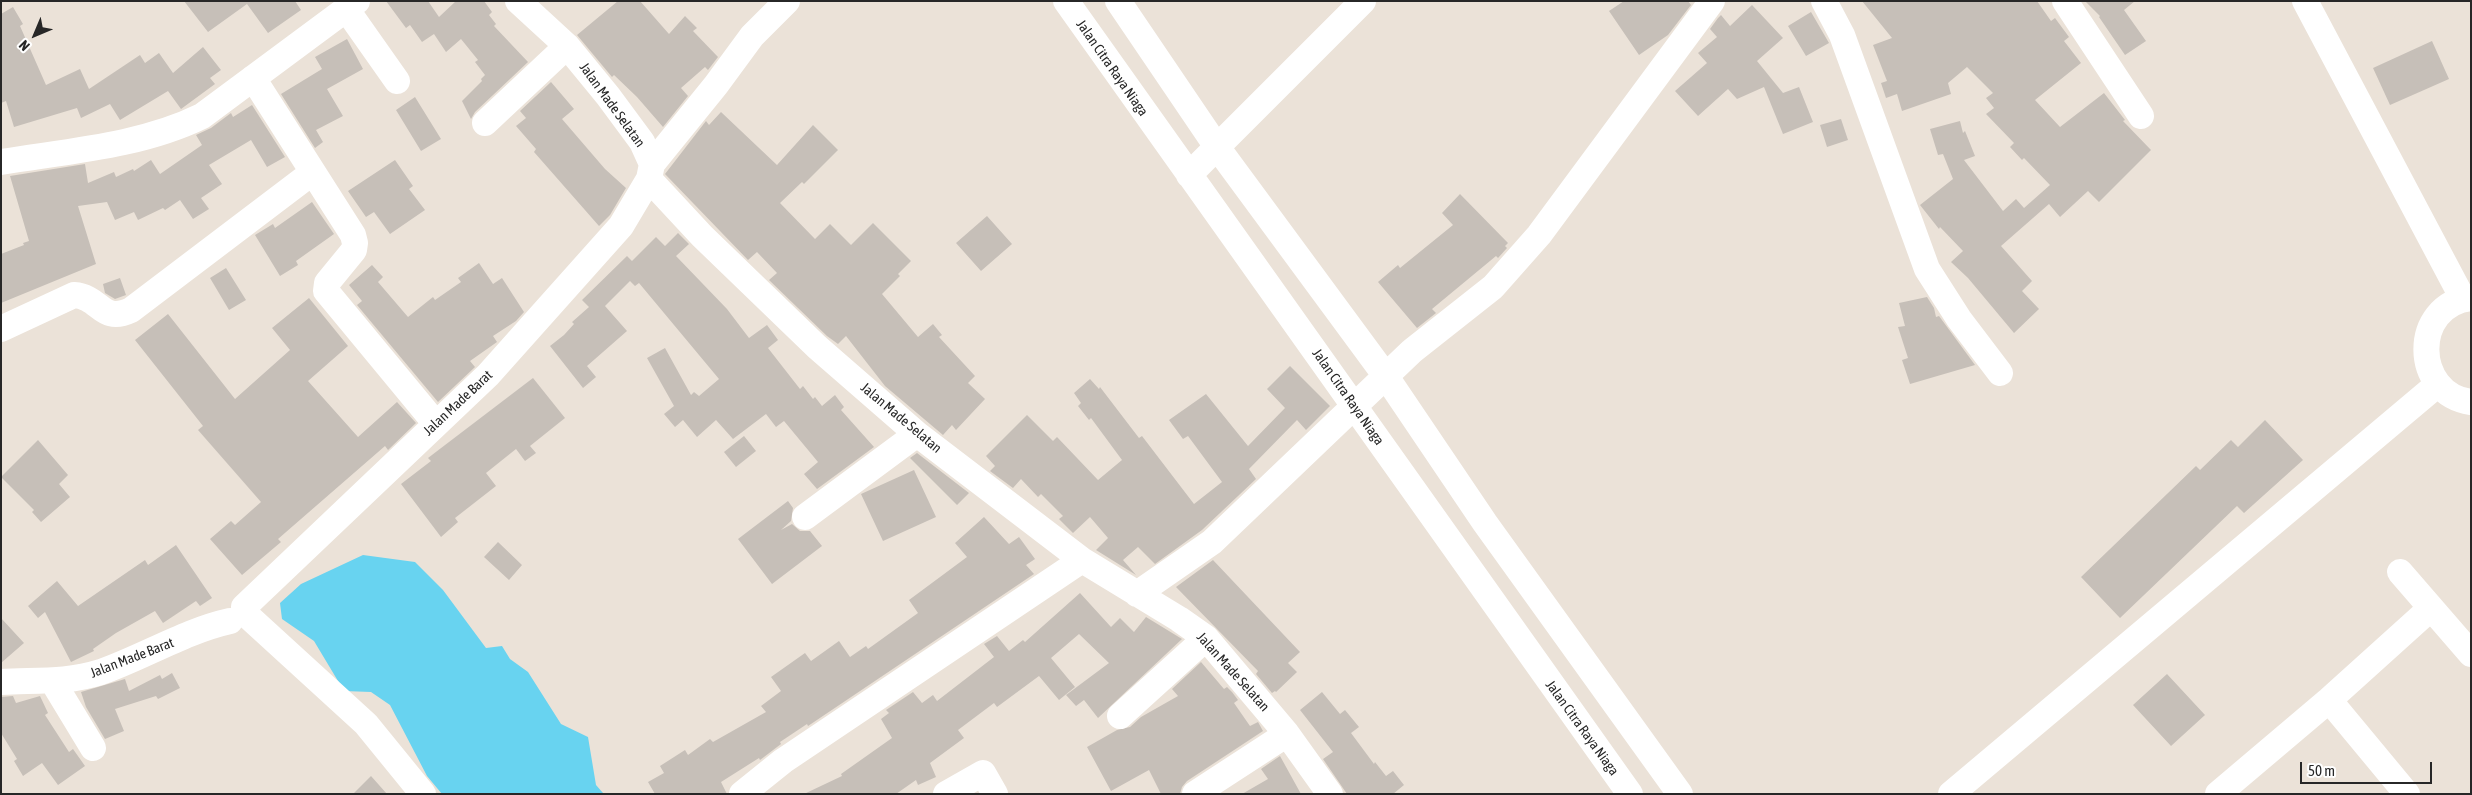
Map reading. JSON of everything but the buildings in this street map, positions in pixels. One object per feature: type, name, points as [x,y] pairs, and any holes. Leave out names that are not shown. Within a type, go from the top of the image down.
[{"type":"street","name":"Jalan Made Selatan","points":[[518,1],[567,46],[642,142],[650,172],[702,236],[818,347],[917,434],[1082,560],[1206,638],[1287,734],[1330,794]]},
{"type":"street","name":"Jalan Made Barat","points":[[1,682],[53,682],[101,672],[212,625],[241,616],[488,375],[621,226],[650,172],[752,36],[787,1]]},
{"type":"street","name":"Jalan Citra Raya Niaga","points":[[1066,1],[1356,407],[1457,554],[1630,794]]},
{"type":"street","points":[[1118,1],[1217,147],[1385,375],[1486,523],[1680,794]]},
{"type":"street","points":[[1189,175],[1363,1]]},
{"type":"street","points":[[1137,594],[1212,542],[1356,407],[1385,375],[1503,277],[1539,235],[1712,1]]},
{"type":"street","points":[[1824,1],[1842,35],[1927,269],[1959,319],[2000,373]]},
{"type":"street","points":[[2065,1],[2141,116]]},
{"type":"street","points":[[2305,1],[2467,298],[2448,306],[2435,319],[2427,334],[2425,352],[2429,369],[2438,384],[2452,396],[2471,402]]},
{"type":"street","points":[[1,162],[128,140],[181,126],[202,116],[352,5],[397,81]]},
{"type":"street","points":[[485,123],[567,46]]},
{"type":"street","points":[[254,78],[352,235],[355,243],[350,255],[327,283],[326,291],[436,424]]},
{"type":"street","points":[[1,329],[74,295],[87,298],[111,315],[120,315],[131,310],[313,172]]},
{"type":"street","points":[[1951,794],[2438,384]]},
{"type":"street","points":[[805,517],[917,434]]},
{"type":"street","points":[[742,794],[783,761],[1082,560]]},
{"type":"street","points":[[2400,572],[2471,654]]},
{"type":"street","points":[[2228,791],[2432,608]]},
{"type":"street","points":[[241,616],[366,724],[424,794]]},
{"type":"street","points":[[1120,716],[1206,638]]},
{"type":"street","points":[[53,682],[93,748]]},
{"type":"street","points":[[2329,700],[2407,794]]},
{"type":"street","points":[[1195,794],[1287,734]]},
{"type":"street","points":[[946,794],[983,773],[996,794]]},
{"type":"water","points":[[363,555],[415,562],[443,590],[486,648],[502,646],[510,659],[528,672],[561,724],[588,737],[596,785],[603,793],[442,794],[427,776],[390,705],[371,692],[344,691],[314,641],[282,619],[280,603],[301,584]]}]
